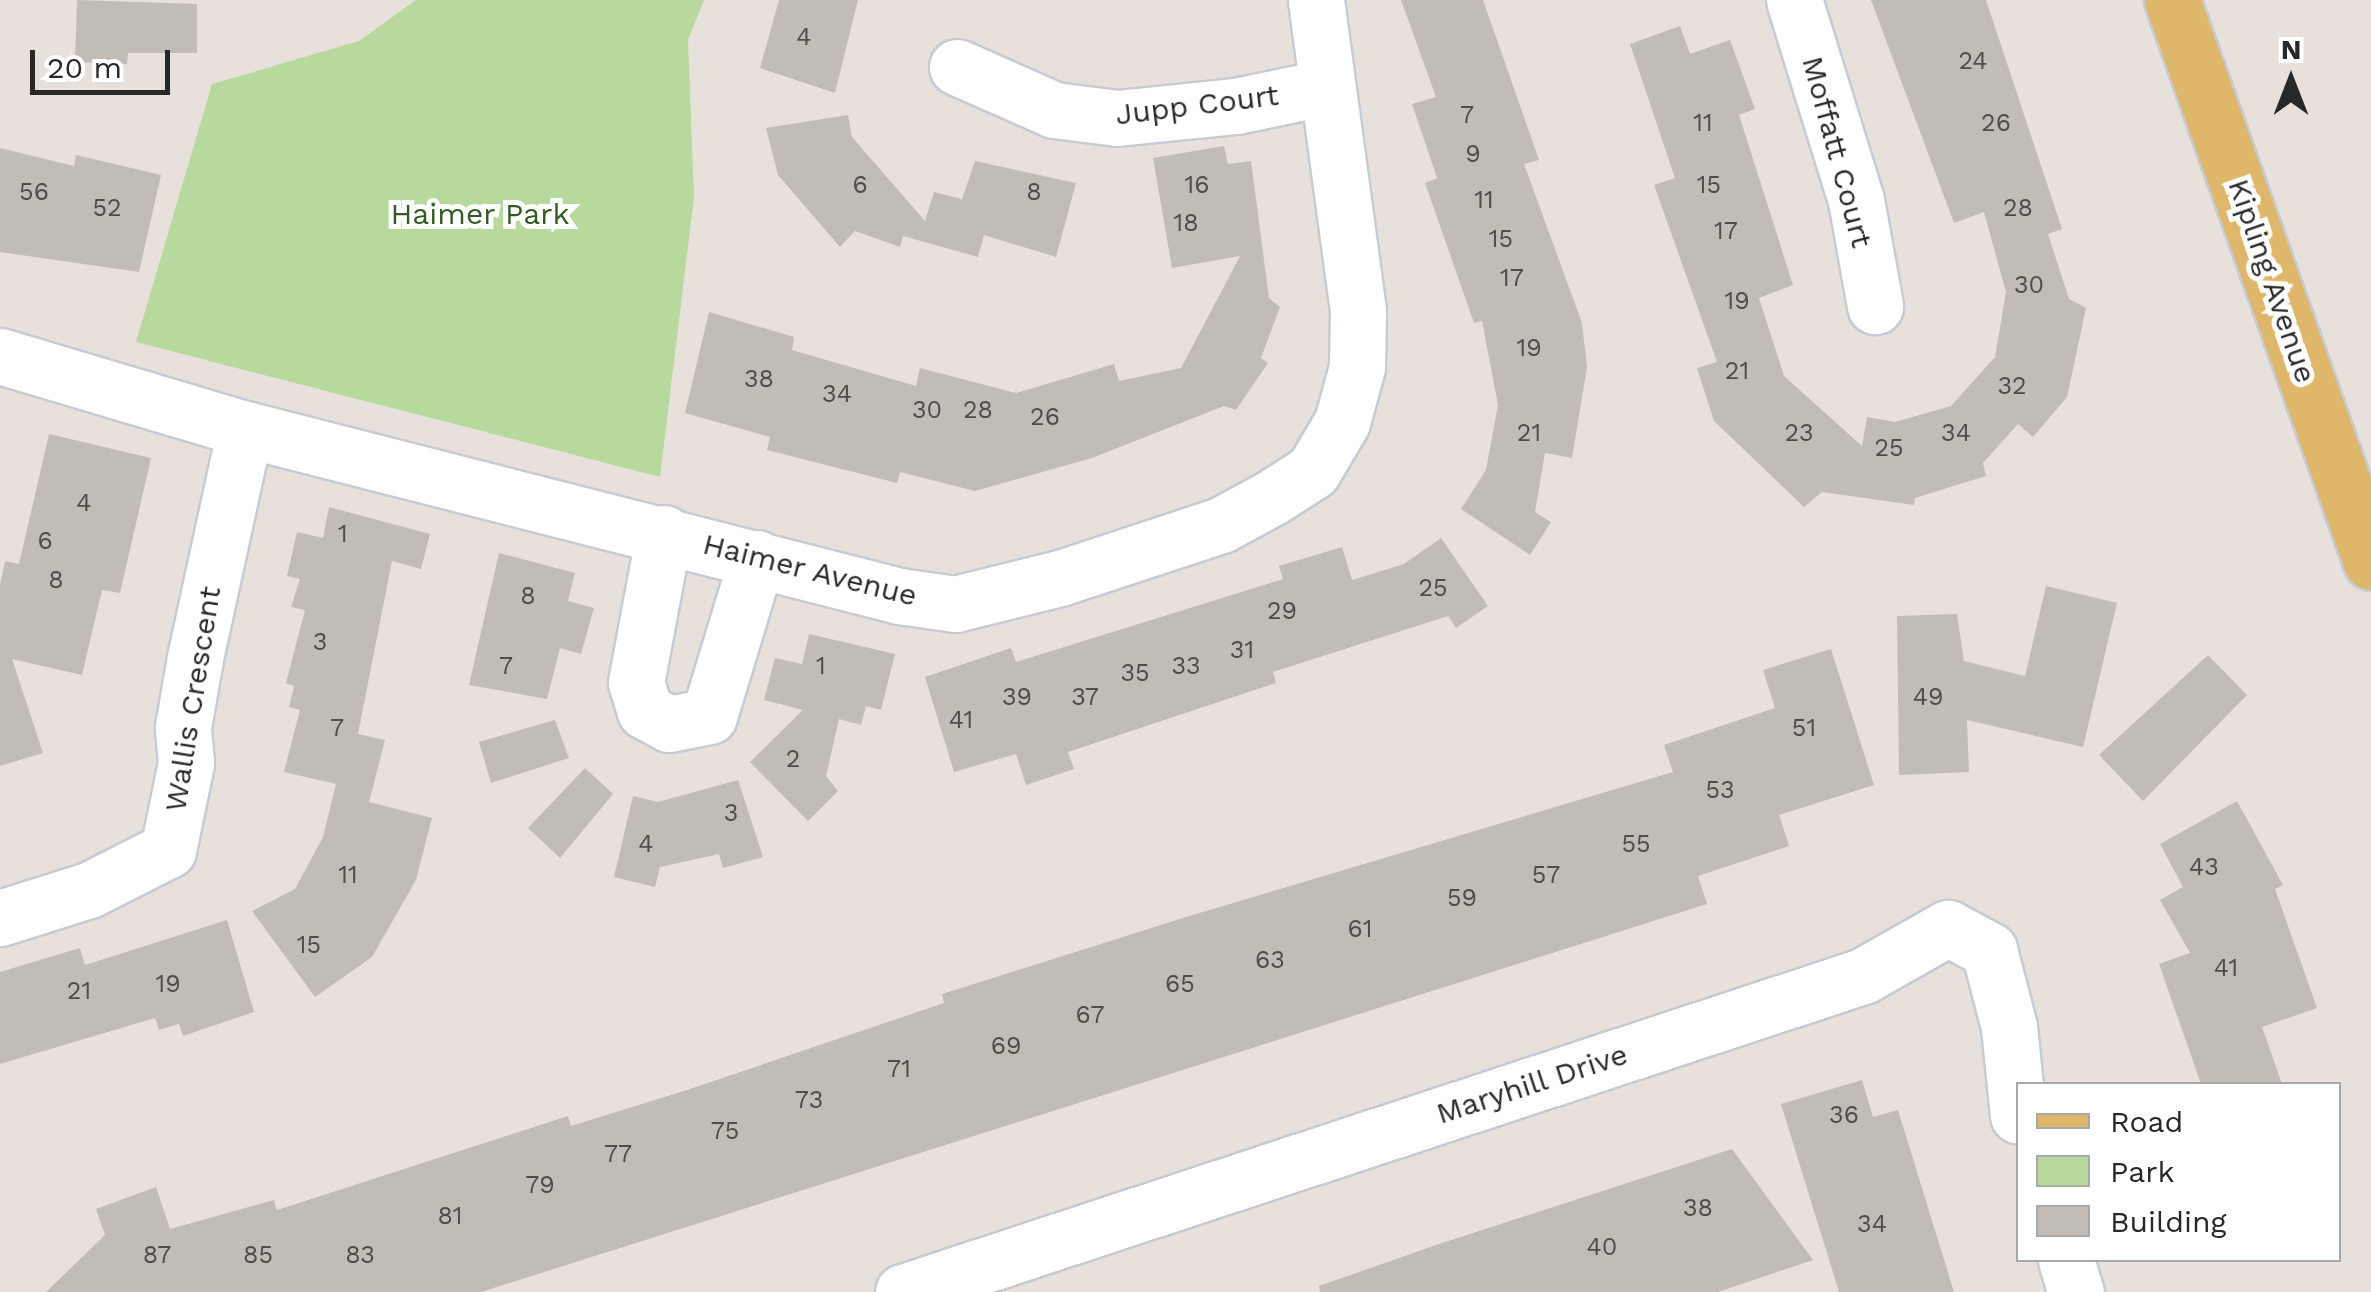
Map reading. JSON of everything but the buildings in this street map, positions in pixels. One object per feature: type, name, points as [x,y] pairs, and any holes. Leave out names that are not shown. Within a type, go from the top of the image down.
[{"type":"main road","name":"Kipling Avenue","points":[[2172,0],[2371,562]]},
{"type":"street","name":"Haimer Avenue","points":[[0,356],[245,429],[899,596],[955,604],[1222,525],[1313,471],[1342,422],[1357,367],[1352,254],[1316,0]]},
{"type":"street","name":"Moffatt Court","points":[[1794,0],[1856,200],[1875,306]]},
{"type":"street","name":"Jupp Court","points":[[957,67],[1054,110],[1117,118],[1236,106],[1326,87]]},
{"type":"street","name":"Wallis Crescent","points":[[0,918],[89,890],[168,850],[186,763],[183,727],[195,658],[245,429]]},
{"type":"street","points":[[664,533],[636,682],[645,711],[669,724],[709,716],[756,558]]},
{"type":"street","name":"Maryhill Drive","points":[[903,1292],[1864,976],[1948,928],[1990,950],[2009,1027],[2016,1096]]},
{"type":"street","points":[[2067,1262],[2076,1292]]},
{"type":"green space","name":"Haimer Park","points":[[416,0],[704,0],[688,40],[694,197],[660,477],[136,342],[212,84],[359,41]]}]
